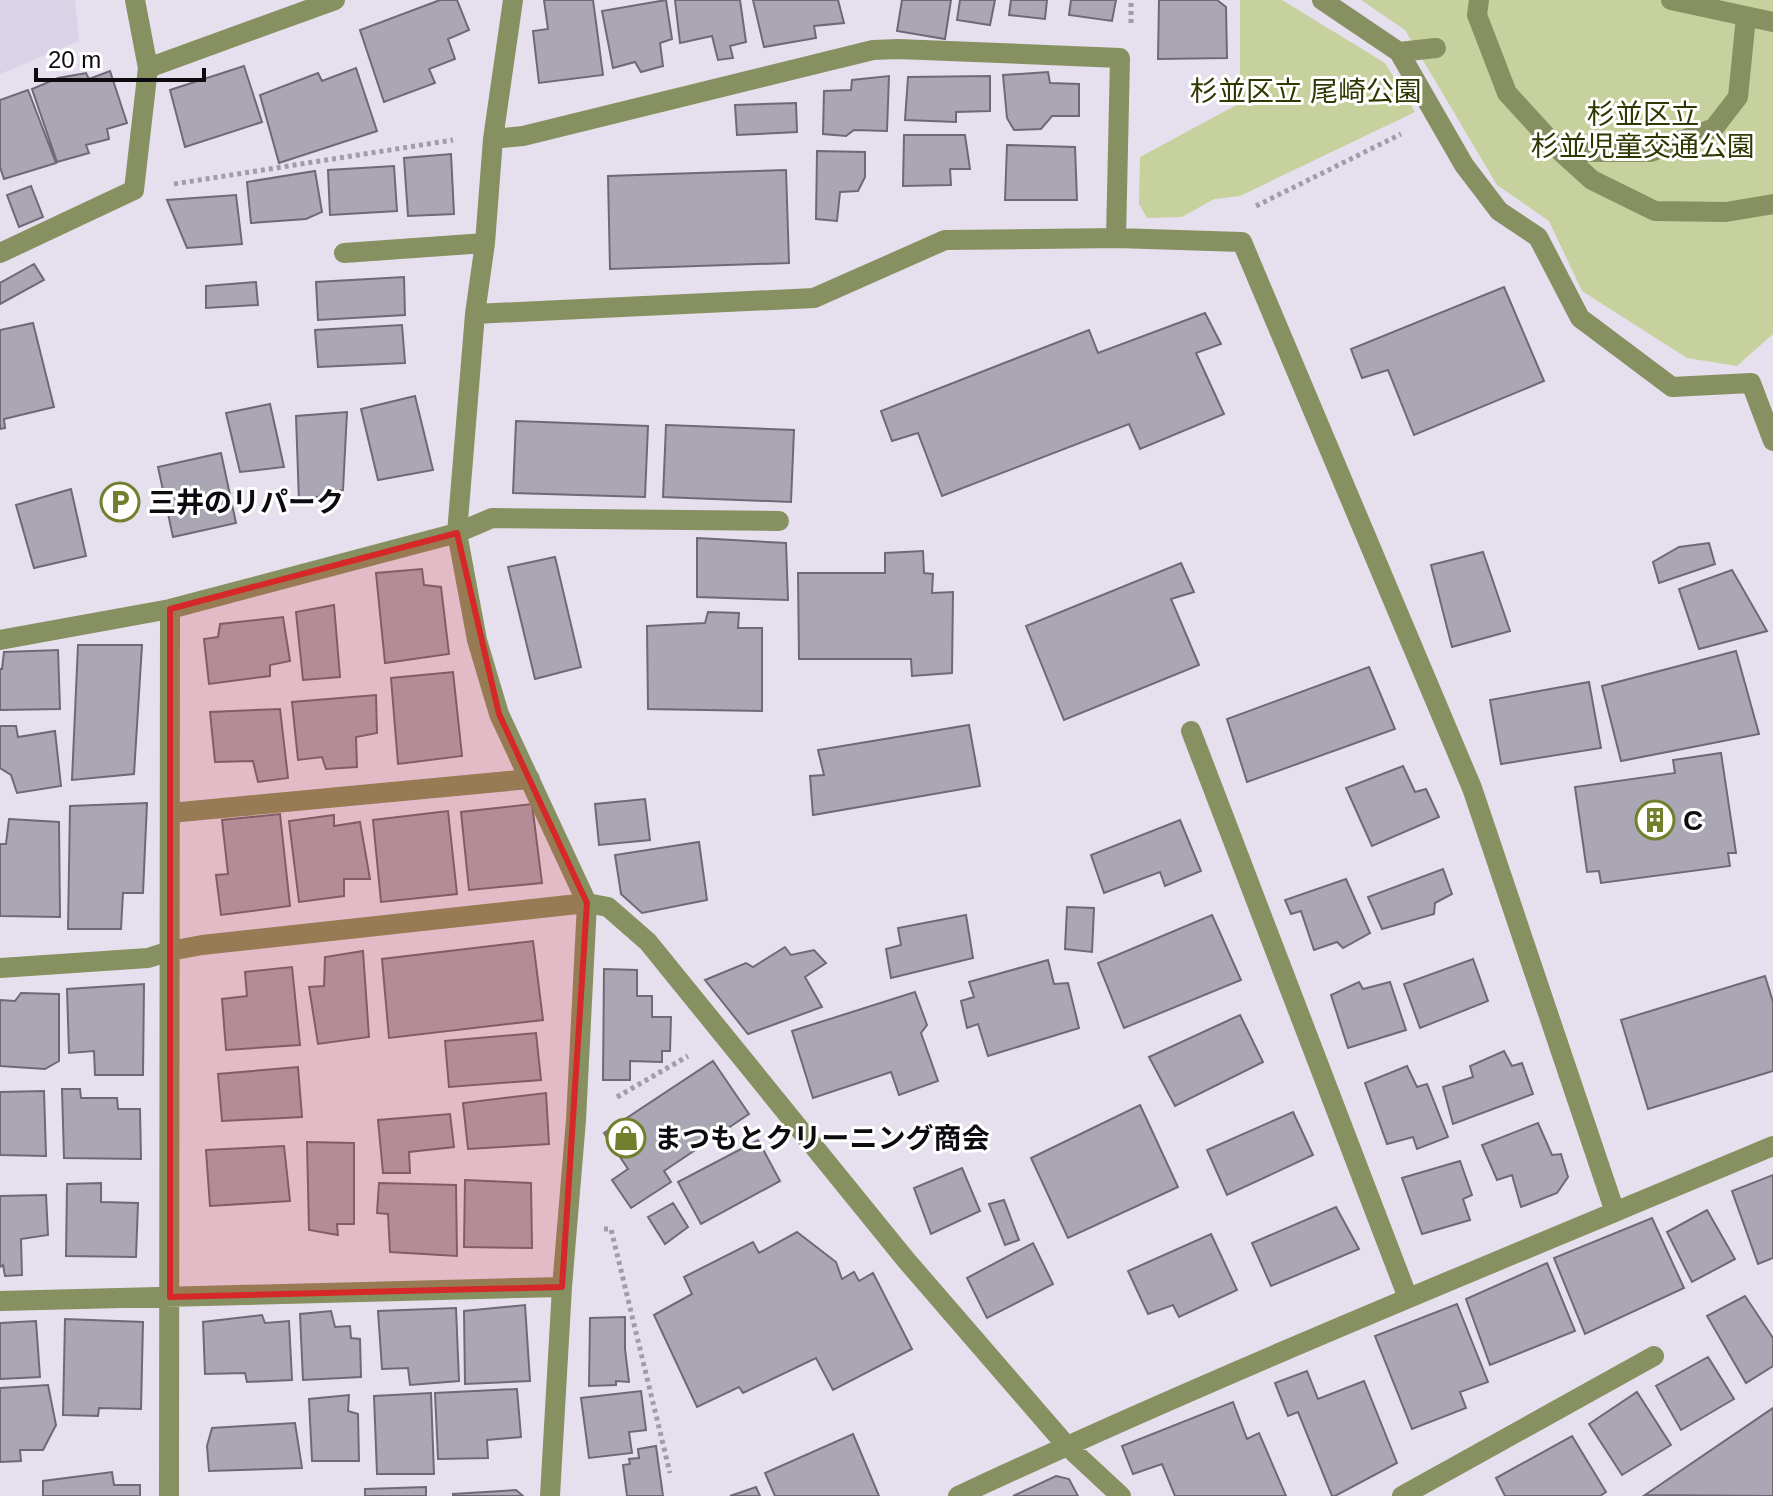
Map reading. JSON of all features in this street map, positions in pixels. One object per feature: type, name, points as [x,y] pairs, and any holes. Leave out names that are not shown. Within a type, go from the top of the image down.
[{"type":"street","points":[[0,253],[134,190],[148,68],[135,0]]},
{"type":"street","points":[[148,68],[335,0]]},
{"type":"street","points":[[513,0],[493,139],[457,533],[477,640],[499,714],[587,903],[576,1120],[562,1287],[550,1496]]},
{"type":"street","points":[[1322,0],[1399,52],[1464,165],[1499,211],[1538,237],[1580,318],[1672,387],[1751,383],[1773,441]]},
{"type":"street","points":[[1479,0],[1477,15],[1507,93],[1561,152],[1592,180],[1655,211],[1726,212],[1773,204]]},
{"type":"street","points":[[1671,0],[1773,22]]},
{"type":"street","points":[[1561,152],[1651,152],[1714,128],[1738,97],[1746,17]]},
{"type":"street","points":[[1399,52],[1436,48]]},
{"type":"street","points":[[493,139],[523,136],[873,50],[1120,58],[1116,238]]},
{"type":"street","points":[[475,314],[814,298],[945,240],[1116,238],[1242,242],[1472,788],[1615,1212]]},
{"type":"street","points":[[344,253],[485,243]]},
{"type":"street","points":[[0,640],[170,609],[457,533],[492,518],[779,521]]},
{"type":"street","points":[[169,1496],[170,609]]},
{"type":"street","points":[[1191,731],[1408,1298]]},
{"type":"street","points":[[170,813],[530,779]]},
{"type":"street","points":[[0,968],[148,958],[202,945],[587,903],[608,907],[648,942],[906,1260],[1066,1445],[1121,1496]]},
{"type":"street","points":[[958,1496],[1066,1445],[1408,1298],[1773,1146]]},
{"type":"street","points":[[0,1301],[562,1287]]},
{"type":"street","points":[[1402,1496],[1654,1356]]},
{"type":"path","points":[[1242,242],[1249,209],[1434,115]]},
{"type":"path","points":[[134,190],[453,140],[493,139]]},
{"type":"path","points":[[576,1120],[724,1036]]},
{"type":"path","points":[[567,1227],[611,1229],[670,1473]]},
{"type":"highlighted area","points":[[457,533],[499,714],[587,903],[562,1287],[170,1297],[170,609]]},
{"type":"shaded area","points":[[0,0],[75,0],[79,41],[0,74]]},
{"type":"green space","name":"杉並区立 尾崎公園","points":[[1240,0],[1282,0],[1385,63],[1415,112],[1240,196],[1214,199],[1182,217],[1147,218],[1139,204],[1140,157],[1240,103]]},
{"type":"green space","name":"杉並区立 杉並児童交通公園","points":[[1361,0],[1773,0],[1773,334],[1737,366],[1687,358],[1582,291],[1549,221],[1497,185],[1405,30]]},
{"type":"building","points":[[440,0],[457,0],[469,30],[448,39],[455,59],[429,69],[435,83],[384,102],[360,30]]},
{"type":"building","points":[[544,0],[593,0],[603,75],[539,83],[533,31],[548,29]]},
{"type":"building","points":[[666,0],[672,39],[660,43],[663,66],[641,72],[635,62],[613,68],[602,11]]},
{"type":"building","points":[[675,0],[740,0],[746,42],[730,46],[733,58],[718,60],[712,36],[680,43]]},
{"type":"building","points":[[753,0],[838,0],[844,23],[814,26],[816,38],[764,47]]},
{"type":"building","points":[[902,0],[951,0],[945,39],[897,31]]},
{"type":"building","points":[[960,0],[995,0],[990,25],[957,20]]},
{"type":"building","points":[[1011,0],[1047,0],[1045,19],[1009,15]]},
{"type":"building","points":[[1071,0],[1116,0],[1112,21],[1069,15]]},
{"type":"building","points":[[1159,0],[1217,0],[1226,7],[1227,58],[1158,59]]},
{"type":"building","points":[[244,66],[262,122],[185,147],[170,90]]},
{"type":"building","points":[[356,68],[377,131],[279,163],[260,95],[318,73],[322,81]]},
{"type":"building","points":[[110,71],[127,123],[107,129],[109,139],[86,145],[89,153],[57,162],[32,89],[58,78],[86,73],[89,79]]},
{"type":"building","points":[[1048,72],[1050,83],[1079,84],[1079,116],[1052,116],[1041,129],[1014,130],[1007,118],[1003,75]]},
{"type":"building","points":[[889,76],[887,131],[854,130],[846,136],[823,134],[824,91],[851,90],[852,80]]},
{"type":"building","points":[[990,76],[990,111],[956,112],[956,122],[905,120],[908,77]]},
{"type":"building","points":[[28,90],[56,163],[4,179],[0,167],[0,100]]},
{"type":"building","points":[[796,103],[797,132],[737,135],[735,105]]},
{"type":"building","points":[[904,135],[965,135],[970,169],[950,169],[951,185],[903,186]]},
{"type":"building","points":[[1007,145],[1075,147],[1077,200],[1005,200]]},
{"type":"building","points":[[817,151],[865,152],[865,177],[858,191],[840,192],[837,221],[816,219]]},
{"type":"building","points":[[451,154],[454,214],[408,216],[404,158]]},
{"type":"building","points":[[394,166],[397,211],[330,215],[328,170]]},
{"type":"building","points":[[786,170],[789,263],[610,269],[608,176]]},
{"type":"building","points":[[315,171],[322,212],[306,219],[251,223],[247,182]]},
{"type":"building","points":[[31,186],[43,217],[19,227],[7,195]]},
{"type":"building","points":[[236,195],[242,244],[187,248],[167,200]]},
{"type":"building","points":[[34,264],[44,280],[0,304],[0,283]]},
{"type":"building","points":[[404,277],[405,315],[318,320],[316,282]]},
{"type":"building","points":[[256,282],[258,305],[206,308],[206,286]]},
{"type":"building","points":[[1504,287],[1544,381],[1414,435],[1388,370],[1362,378],[1351,349]]},
{"type":"building","points":[[1205,313],[1221,344],[1196,353],[1224,414],[1140,449],[1129,424],[942,496],[918,433],[892,441],[881,411],[1089,330],[1098,353]]},
{"type":"building","points":[[33,323],[54,407],[4,419],[5,428],[0,429],[0,330]]},
{"type":"building","points":[[402,325],[405,363],[318,367],[315,330]]},
{"type":"building","points":[[415,396],[433,470],[378,480],[361,409]]},
{"type":"building","points":[[270,404],[284,467],[240,472],[226,413]]},
{"type":"building","points":[[347,412],[343,490],[299,502],[296,416]]},
{"type":"building","points":[[516,421],[648,426],[645,497],[513,493]]},
{"type":"building","points":[[666,425],[794,430],[791,502],[663,497]]},
{"type":"building","points":[[221,453],[236,523],[173,537],[158,467]]},
{"type":"building","points":[[71,489],[86,556],[34,568],[16,505]]},
{"type":"building","points":[[697,538],[786,543],[788,600],[697,597]]},
{"type":"building","points":[[1709,543],[1715,564],[1659,583],[1653,562],[1679,547]]},
{"type":"building","points":[[923,551],[924,573],[933,574],[932,593],[953,592],[952,673],[912,676],[911,659],[799,659],[798,573],[885,573],[885,553]]},
{"type":"building","points":[[1483,552],[1510,631],[1452,647],[1431,565]]},
{"type":"building","points":[[555,557],[581,667],[535,679],[508,567]]},
{"type":"building","points":[[1181,563],[1194,592],[1171,599],[1199,665],[1064,720],[1026,626]]},
{"type":"building","points":[[422,569],[424,585],[441,587],[449,654],[385,663],[376,573]]},
{"type":"building","points":[[1732,570],[1767,631],[1699,649],[1679,589]]},
{"type":"building","points":[[334,605],[340,677],[303,680],[296,612]]},
{"type":"building","points":[[708,612],[739,613],[738,628],[762,628],[762,711],[648,709],[647,626],[705,623]]},
{"type":"building","points":[[283,617],[290,661],[270,665],[270,676],[209,684],[204,639],[218,637],[220,624]]},
{"type":"building","points":[[78,645],[142,645],[134,774],[72,780]]},
{"type":"building","points":[[58,650],[60,709],[0,710],[0,669],[4,652]]},
{"type":"building","points":[[1736,651],[1759,734],[1621,761],[1602,686]]},
{"type":"building","points":[[1369,667],[1395,729],[1247,782],[1227,719]]},
{"type":"building","points":[[453,672],[462,756],[398,764],[391,678]]},
{"type":"building","points":[[1589,682],[1601,748],[1501,764],[1490,700]]},
{"type":"building","points":[[376,695],[377,733],[356,737],[357,767],[326,769],[322,757],[298,760],[292,702]]},
{"type":"building","points":[[280,709],[288,778],[258,782],[253,761],[215,762],[210,712]]},
{"type":"building","points":[[969,725],[980,786],[813,815],[810,776],[824,775],[818,750]]},
{"type":"building","points":[[0,726],[16,726],[18,737],[55,731],[61,786],[17,793],[11,775],[0,768]]},
{"type":"building","name":"C","points":[[1721,753],[1736,853],[1728,853],[1730,866],[1601,883],[1599,871],[1587,872],[1575,787],[1675,773],[1673,760]]},
{"type":"building","points":[[1403,766],[1415,792],[1426,789],[1439,817],[1372,846],[1346,788]]},
{"type":"building","points":[[645,799],[650,840],[599,845],[595,804]]},
{"type":"building","points":[[147,803],[143,893],[123,893],[121,929],[68,929],[70,806]]},
{"type":"building","points":[[532,804],[542,883],[469,890],[461,812]]},
{"type":"building","points":[[448,811],[457,894],[381,902],[373,820]]},
{"type":"building","points":[[280,814],[290,906],[221,915],[216,875],[228,874],[222,820]]},
{"type":"building","points":[[334,815],[334,826],[360,822],[370,879],[344,879],[344,896],[299,902],[289,821]]},
{"type":"building","points":[[9,819],[59,822],[60,917],[0,916],[0,844],[6,844]]},
{"type":"building","points":[[1180,820],[1201,871],[1165,886],[1160,872],[1104,893],[1091,855]]},
{"type":"building","points":[[699,842],[707,900],[642,913],[621,894],[615,855]]},
{"type":"building","points":[[1443,869],[1452,894],[1435,903],[1434,914],[1382,929],[1368,897]]},
{"type":"building","points":[[1346,879],[1370,933],[1343,948],[1337,942],[1314,950],[1301,911],[1291,914],[1285,900]]},
{"type":"building","points":[[1067,907],[1094,908],[1092,952],[1065,949]]},
{"type":"building","points":[[966,915],[973,958],[891,978],[886,949],[901,945],[898,928]]},
{"type":"building","points":[[1212,915],[1241,980],[1124,1028],[1098,963]]},
{"type":"building","points":[[533,941],[543,1020],[389,1038],[382,959]]},
{"type":"building","points":[[785,947],[791,955],[814,950],[826,963],[805,977],[822,1007],[748,1034],[705,980],[746,963],[753,967]]},
{"type":"building","points":[[363,951],[369,1037],[318,1044],[309,987],[324,986],[325,957]]},
{"type":"building","points":[[1473,959],[1488,1001],[1420,1028],[1404,984]]},
{"type":"building","points":[[1048,960],[1054,984],[1068,983],[1079,1028],[988,1056],[978,1024],[967,1028],[961,1001],[974,997],[969,982]]},
{"type":"building","points":[[292,967],[300,1045],[226,1050],[222,999],[247,996],[245,972]]},
{"type":"building","points":[[604,969],[637,970],[637,996],[652,996],[652,1017],[671,1017],[670,1051],[662,1051],[662,1062],[630,1061],[630,1080],[603,1080]]},
{"type":"building","points":[[1765,976],[1773,1002],[1773,1071],[1648,1109],[1621,1020]]},
{"type":"building","points":[[1359,982],[1363,989],[1390,982],[1406,1030],[1348,1048],[1331,995]]},
{"type":"building","points":[[144,984],[143,1075],[95,1075],[94,1051],[69,1053],[67,989]]},
{"type":"building","points":[[915,992],[927,1025],[921,1033],[938,1081],[899,1095],[891,1072],[813,1098],[792,1031]]},
{"type":"building","points":[[21,993],[59,994],[59,1061],[45,1069],[0,1066],[0,1000],[15,1001]]},
{"type":"building","points":[[1240,1015],[1263,1062],[1175,1106],[1149,1057]]},
{"type":"building","points":[[536,1033],[541,1080],[449,1087],[445,1041]]},
{"type":"building","points":[[1504,1051],[1512,1066],[1522,1063],[1533,1094],[1453,1124],[1443,1087],[1473,1077],[1470,1066]]},
{"type":"building","points":[[713,1061],[749,1114],[664,1171],[671,1182],[631,1208],[612,1180],[628,1169],[604,1133]]},
{"type":"building","points":[[1407,1066],[1417,1087],[1427,1084],[1448,1137],[1417,1149],[1413,1137],[1387,1144],[1365,1083]]},
{"type":"building","points":[[298,1067],[302,1117],[222,1121],[218,1074]]},
{"type":"building","points":[[62,1089],[80,1089],[81,1098],[117,1098],[118,1109],[140,1109],[141,1159],[64,1158]]},
{"type":"building","points":[[44,1091],[46,1156],[0,1155],[0,1092]]},
{"type":"building","points":[[546,1093],[549,1144],[468,1149],[463,1103]]},
{"type":"building","points":[[1140,1105],[1178,1187],[1068,1238],[1031,1158]]},
{"type":"building","points":[[1293,1112],[1313,1155],[1227,1195],[1207,1150]]},
{"type":"building","points":[[450,1114],[454,1147],[409,1152],[410,1173],[383,1173],[378,1120]]},
{"type":"building","points":[[1538,1123],[1552,1155],[1561,1154],[1568,1177],[1557,1193],[1521,1207],[1512,1175],[1497,1180],[1482,1145]]},
{"type":"building","points":[[758,1140],[780,1181],[701,1224],[678,1182]]},
{"type":"building","points":[[307,1142],[354,1143],[354,1224],[337,1224],[338,1235],[309,1230]]},
{"type":"building","points":[[284,1146],[290,1201],[210,1206],[206,1150]]},
{"type":"building","points":[[1460,1161],[1472,1195],[1463,1199],[1470,1220],[1422,1234],[1402,1178]]},
{"type":"building","points":[[962,1168],[980,1211],[931,1234],[914,1188]]},
{"type":"building","points":[[1773,1175],[1773,1258],[1758,1264],[1732,1191]]},
{"type":"building","points":[[465,1180],[531,1183],[532,1248],[464,1247]]},
{"type":"building","points":[[101,1183],[101,1202],[138,1203],[136,1257],[66,1256],[67,1184]]},
{"type":"building","points":[[379,1183],[456,1185],[457,1256],[390,1252],[388,1214],[377,1213]]},
{"type":"building","points":[[46,1195],[48,1235],[21,1239],[22,1275],[5,1276],[3,1265],[0,1267],[0,1196]]},
{"type":"building","points":[[1004,1200],[1019,1240],[1005,1245],[989,1204]]},
{"type":"building","points":[[673,1203],[688,1227],[665,1244],[648,1217]]},
{"type":"building","points":[[1336,1207],[1359,1249],[1271,1286],[1252,1243]]},
{"type":"building","points":[[1707,1210],[1735,1259],[1692,1282],[1667,1232]]},
{"type":"building","points":[[1652,1218],[1684,1288],[1585,1334],[1554,1258]]},
{"type":"building","points":[[797,1232],[836,1262],[842,1279],[854,1272],[859,1281],[873,1273],[912,1349],[833,1390],[816,1358],[743,1393],[739,1387],[697,1407],[654,1315],[692,1294],[684,1277],[753,1242],[759,1253]]},
{"type":"building","points":[[1211,1234],[1237,1290],[1179,1317],[1173,1305],[1148,1314],[1128,1271]]},
{"type":"building","points":[[1033,1243],[1053,1284],[987,1318],[967,1278]]},
{"type":"building","points":[[1547,1263],[1575,1331],[1490,1365],[1466,1299]]},
{"type":"building","points":[[1745,1296],[1773,1338],[1773,1366],[1746,1383],[1707,1316]]},
{"type":"building","points":[[1457,1304],[1488,1382],[1460,1392],[1466,1408],[1412,1429],[1375,1336]]},
{"type":"building","points":[[525,1305],[530,1381],[465,1384],[464,1311]]},
{"type":"building","points":[[456,1308],[459,1381],[410,1385],[408,1368],[382,1369],[378,1311]]},
{"type":"building","points":[[331,1311],[335,1327],[350,1326],[351,1338],[360,1339],[361,1377],[303,1380],[300,1314]]},
{"type":"building","points":[[262,1315],[265,1323],[289,1321],[292,1380],[247,1382],[245,1373],[205,1374],[203,1322]]},
{"type":"building","points":[[625,1317],[629,1382],[589,1386],[590,1318]]},
{"type":"building","points":[[65,1319],[143,1322],[141,1409],[99,1408],[98,1416],[63,1415]]},
{"type":"building","points":[[36,1321],[40,1377],[0,1379],[0,1323]]},
{"type":"building","points":[[1708,1357],[1734,1399],[1681,1430],[1656,1386]]},
{"type":"building","points":[[1307,1371],[1318,1399],[1364,1381],[1397,1463],[1332,1496],[1298,1412],[1288,1416],[1275,1383]]},
{"type":"building","points":[[48,1385],[56,1425],[43,1450],[20,1450],[21,1461],[0,1462],[0,1388]]},
{"type":"building","points":[[517,1389],[521,1437],[487,1440],[488,1458],[438,1459],[435,1393]]},
{"type":"building","points":[[641,1391],[646,1430],[629,1432],[632,1453],[589,1458],[581,1398]]},
{"type":"building","points":[[1637,1392],[1671,1445],[1622,1475],[1589,1424]]},
{"type":"building","points":[[431,1393],[434,1474],[377,1474],[374,1396]]},
{"type":"building","points":[[349,1395],[348,1411],[358,1414],[359,1461],[312,1461],[309,1399]]},
{"type":"building","points":[[1233,1402],[1247,1439],[1259,1433],[1286,1496],[1175,1496],[1162,1464],[1133,1474],[1122,1446]]},
{"type":"building","points":[[1773,1408],[1773,1496],[1645,1495]]},
{"type":"building","points":[[295,1423],[302,1468],[209,1471],[207,1446],[212,1428]]},
{"type":"building","points":[[853,1434],[879,1496],[775,1496],[765,1473]]},
{"type":"building","points":[[1572,1436],[1606,1492],[1600,1496],[1505,1496],[1496,1478]]},
{"type":"building","points":[[656,1446],[663,1496],[627,1496],[623,1465],[630,1464],[629,1459],[639,1458],[638,1449]]},
{"type":"building","points":[[112,1472],[114,1485],[140,1485],[140,1496],[43,1496],[43,1481]]},
{"type":"building","points":[[1056,1476],[1069,1479],[1078,1496],[1013,1496]]},
{"type":"building","points":[[426,1487],[426,1496],[365,1496],[365,1489]]},
{"type":"building","points":[[756,1487],[760,1496],[730,1496]]},
{"type":"building","points":[[516,1490],[523,1496],[453,1496],[453,1494]]},
{"type":"place","name":"三井のリパーク","points":[[120,502]]},
{"type":"place","name":"C","points":[[1655,820]]},
{"type":"place","name":"まつもとクリーニング商会","points":[[626,1138]]}]
